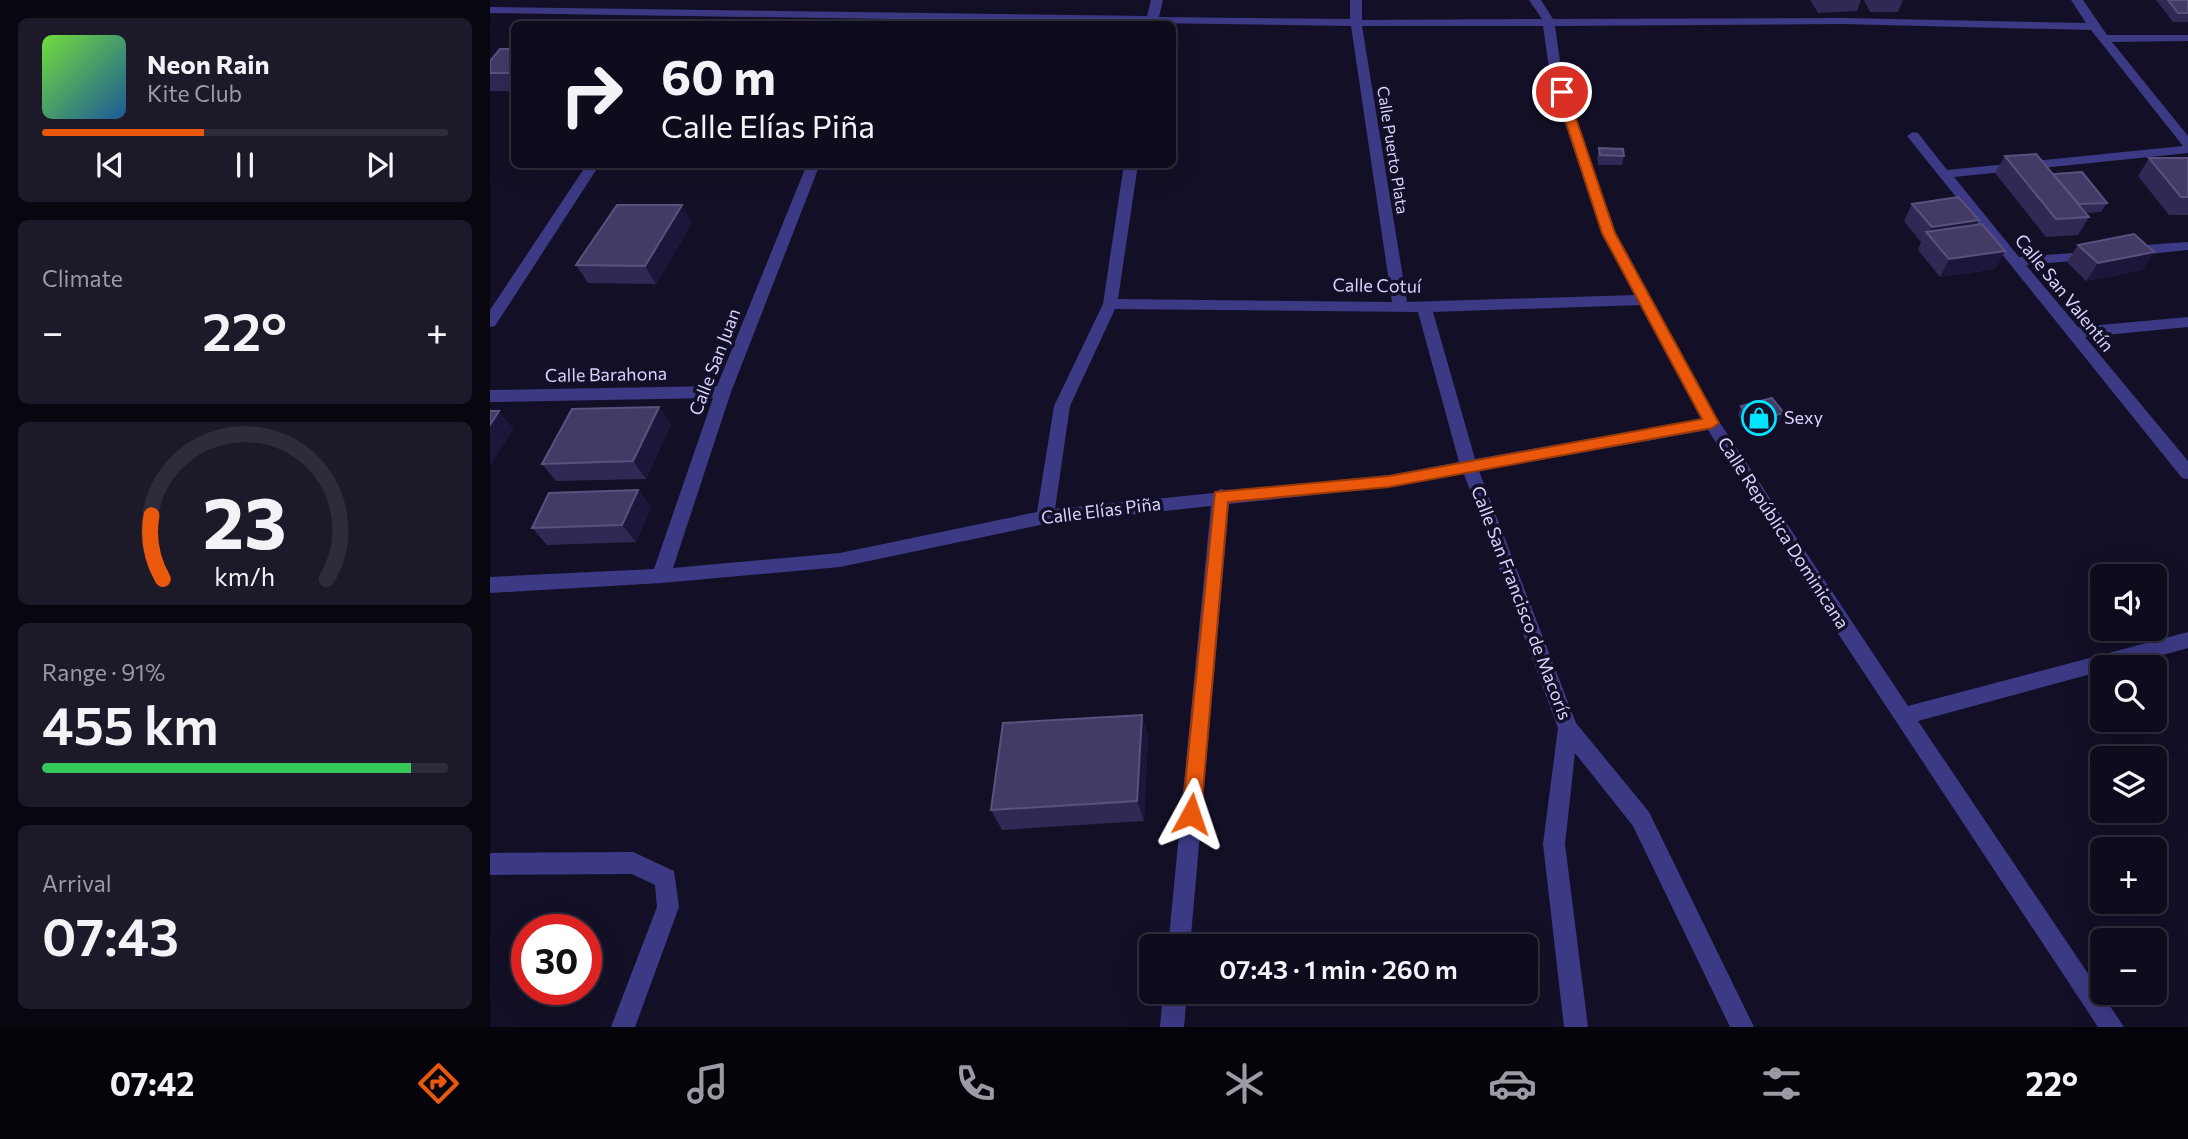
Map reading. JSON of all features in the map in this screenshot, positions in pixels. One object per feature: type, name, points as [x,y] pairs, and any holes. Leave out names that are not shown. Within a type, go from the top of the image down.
[{"type":"street","points":[[490,10],[691,19],[872,21],[881,0]]},
{"type":"street","points":[[1152,21],[1157,0]]},
{"type":"street","name":"Calle Puerto Plata","points":[[1356,0],[1356,23],[1400,304]]},
{"type":"street","name":"Calle República Dominicana","points":[[1535,0],[1548,20],[1555,68],[1585,170],[1609,233],[1712,423],[1806,571],[2112,1027]]},
{"type":"street","points":[[2077,0],[2103,39],[2188,146]]},
{"type":"street","points":[[1176,23],[1842,21],[2094,27]]},
{"type":"street","points":[[2103,39],[2188,38]]},
{"type":"street","name":"Calle San Valentín","points":[[1913,136],[2071,333],[2188,472]]},
{"type":"street","points":[[1943,174],[2188,146]]},
{"type":"street","points":[[490,322],[591,168]]},
{"type":"street","name":"Calle San Juan","points":[[661,576],[723,391],[812,168]]},
{"type":"street","points":[[1045,517],[1062,406],[1110,304],[1130,168]]},
{"type":"street","points":[[2014,262],[2188,246]]},
{"type":"street","name":"Calle Cotuí","points":[[1110,304],[1424,306],[1644,300]]},
{"type":"street","name":"Calle San Francisco de Macorís","points":[[1424,306],[1469,466],[1568,728],[1641,819],[1742,1027]]},
{"type":"street","points":[[2071,333],[2188,323]]},
{"type":"street","name":"Calle Barahona","points":[[490,396],[723,391]]},
{"type":"street","name":"Calle Elías Piña","points":[[490,585],[661,576],[840,561],[1045,517],[1221,496],[1389,481],[1712,423]]},
{"type":"street","points":[[1180,934],[1221,496]]},
{"type":"street","points":[[1905,716],[2188,639]]},
{"type":"street","points":[[1568,728],[1554,844],[1576,1027]]},
{"type":"street","points":[[490,864],[634,863],[666,879],[668,907],[622,1027]]},
{"type":"street","points":[[1172,1027],[1174,1004]]},
{"type":"building","points":[[2168,0],[2188,0],[2188,13],[2178,13]]},
{"type":"building","points":[[500,49],[511,49],[511,73],[490,73],[490,61]]},
{"type":"building","points":[[1599,148],[1623,149],[1624,156],[1600,155]]},
{"type":"building","points":[[2036,154],[2089,217],[2056,219],[2005,156]]},
{"type":"building","points":[[2149,158],[2188,158],[2188,197],[2181,197]]},
{"type":"building","points":[[2082,172],[2107,203],[2079,204],[2053,174]]},
{"type":"building","points":[[1958,197],[1979,220],[1932,227],[1912,204]]},
{"type":"building","points":[[617,205],[682,205],[645,266],[576,265]]},
{"type":"building","points":[[1982,224],[2005,251],[1949,259],[1926,232]]},
{"type":"building","points":[[2134,234],[2154,252],[2098,263],[2078,245]]},
{"type":"building","points":[[1772,398],[1784,413],[1752,421],[1741,406]]},
{"type":"building","points":[[659,407],[633,461],[542,464],[572,409]]},
{"type":"building","points":[[490,411],[499,411],[490,425]]},
{"type":"building","points":[[638,490],[622,525],[532,528],[549,493]]},
{"type":"building","points":[[1142,715],[1137,801],[991,810],[1003,723]]},
{"type":"place","name":"Sexy","points":[[1759,418]]},
{"type":"route","points":[[1191,814],[1221,496],[1389,481],[1712,423],[1609,233],[1585,170],[1562,92]]}]
